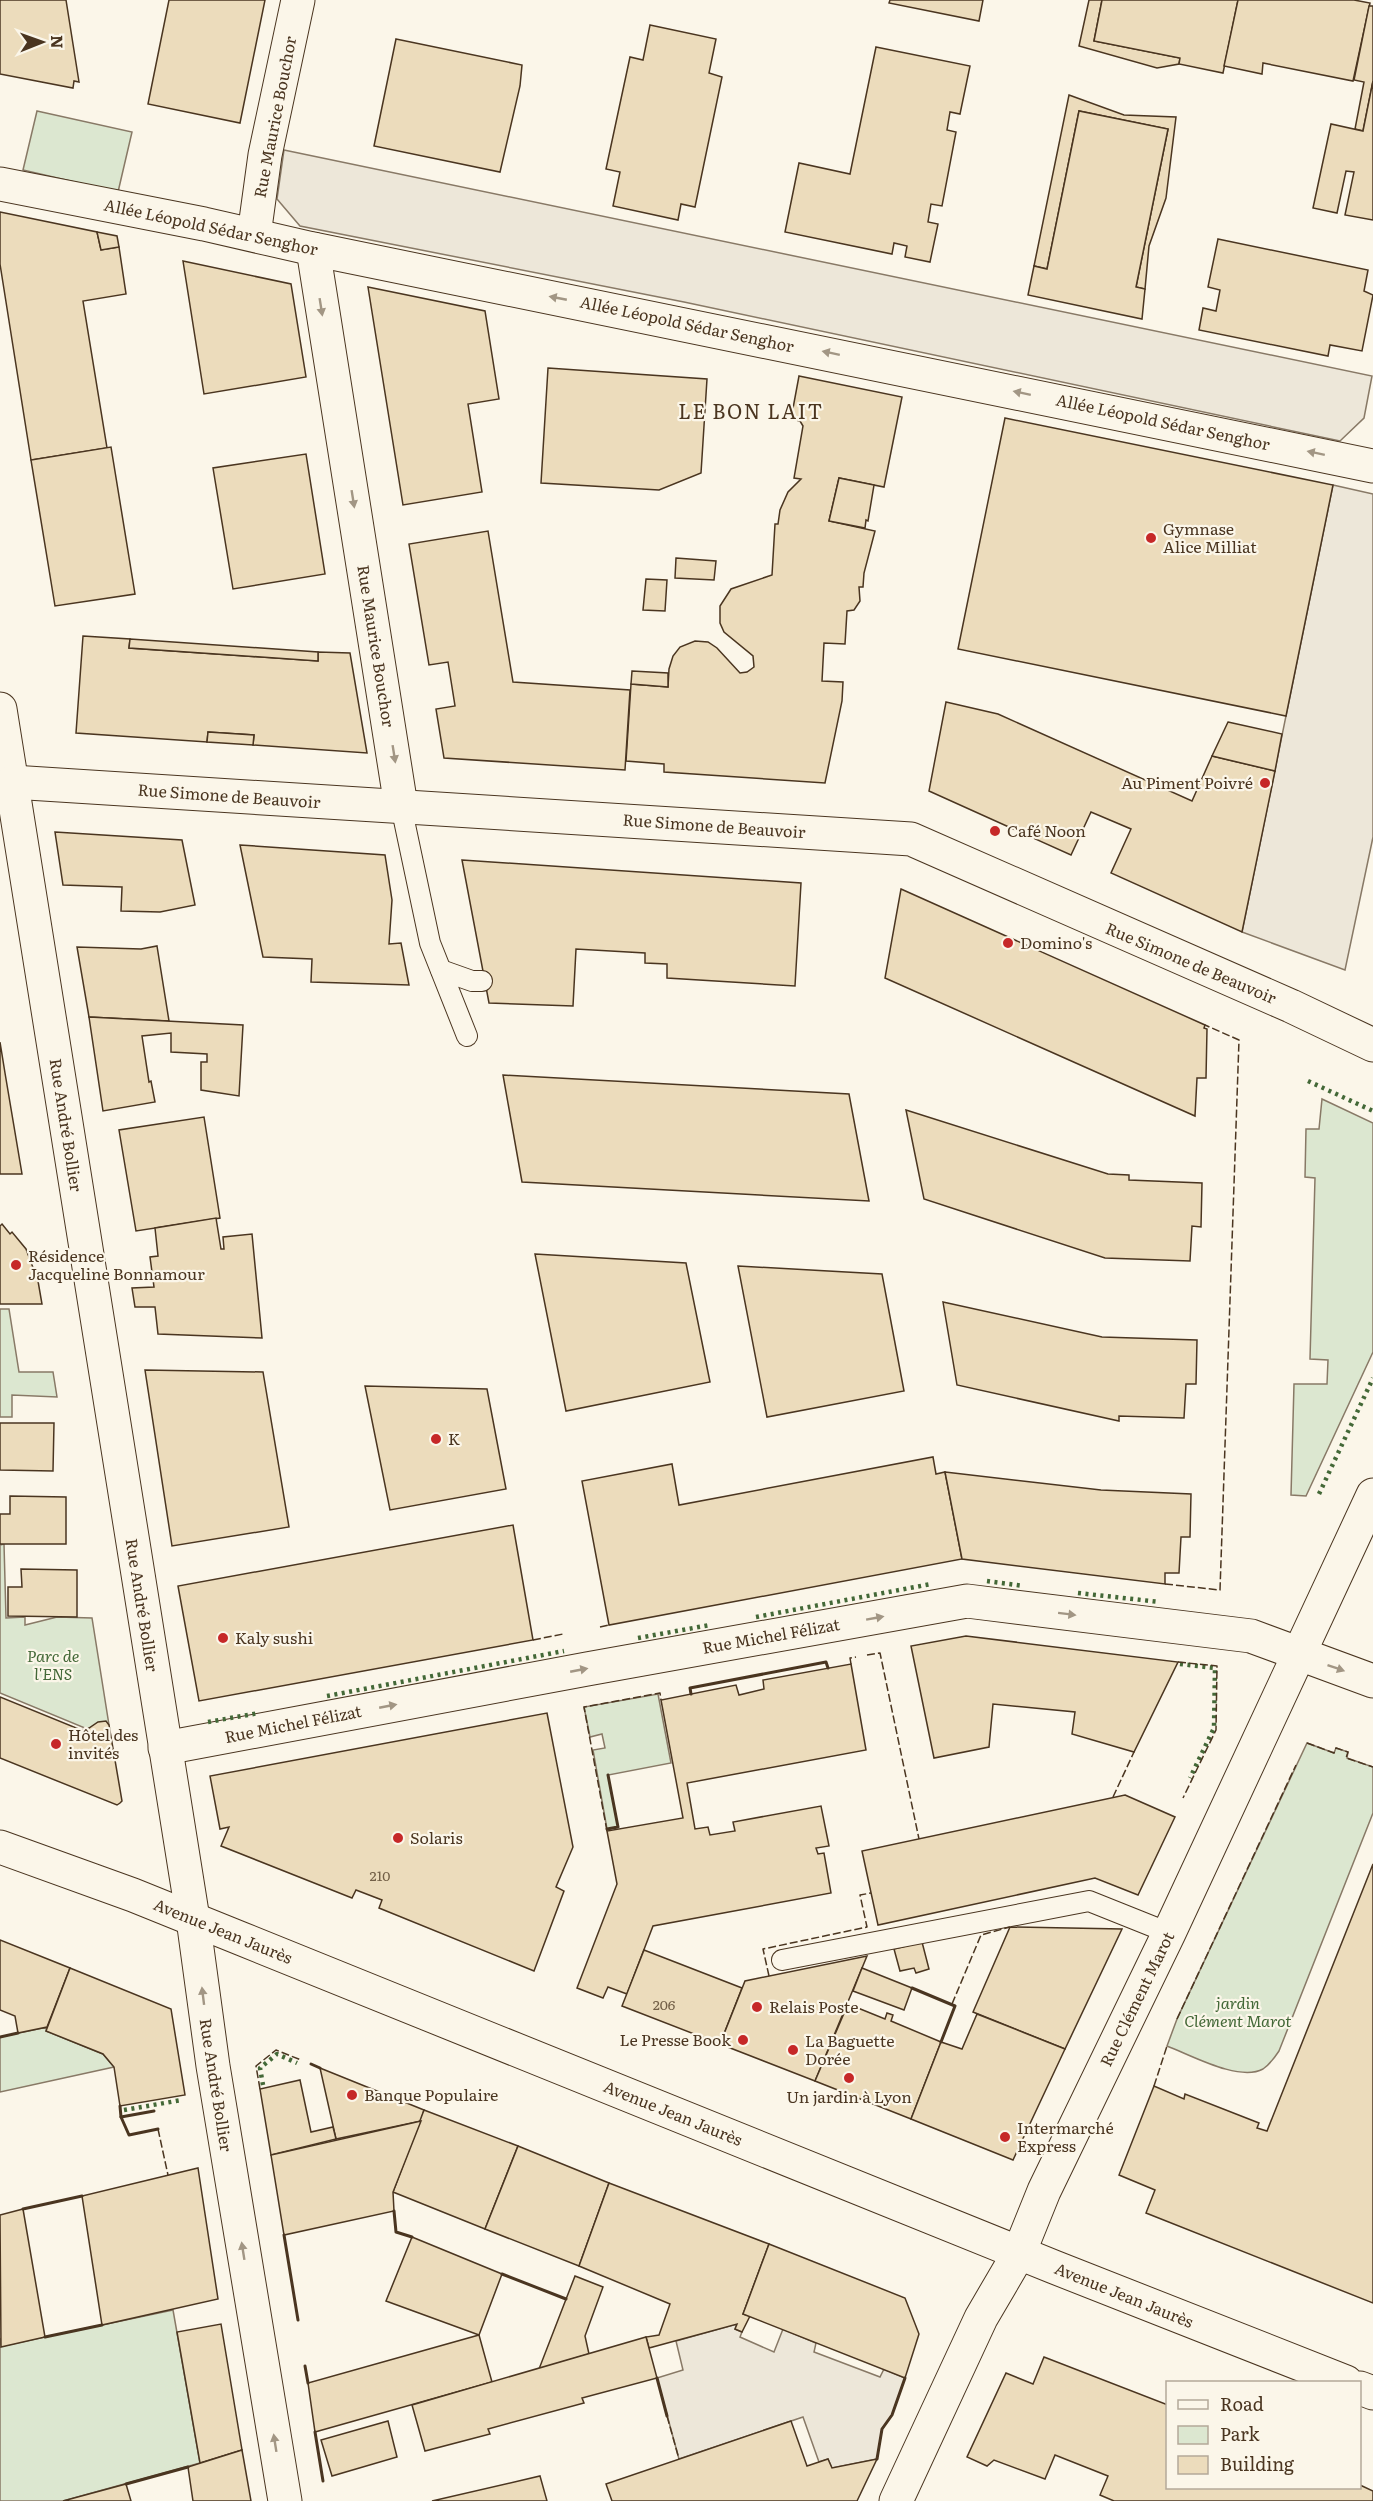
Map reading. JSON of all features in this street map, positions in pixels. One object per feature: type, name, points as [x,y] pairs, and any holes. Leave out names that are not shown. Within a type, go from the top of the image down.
[{"type":"street","name":"Rue Maurice Bouchor","points":[[254,235],[265,155],[298,0]]},
{"type":"street","name":"Allée Léopold Sédar Senghor","points":[[0,184],[313,249],[1372,457]]},
{"type":"street","name":"Rue Maurice Bouchor","points":[[313,249],[401,806]]},
{"type":"street","name":"Rue André Bollier","points":[[0,709],[193,1919],[213,2067],[285,2501]]},
{"type":"street","name":"Rue Simone de Beauvoir","points":[[12,782],[911,839],[1291,1006],[1371,1035]]},
{"type":"street","name":"Rue Clément Marot","points":[[896,2501],[981,2318],[1019,2253],[1044,2191],[1169,1933],[1373,1495]]},
{"type":"street","name":"Rue Michel Félizat","points":[[165,1748],[967,1601],[1251,1636],[1298,1656],[1373,1681]]},
{"type":"street","name":"Avenue Jean Jaurès","points":[[0,1847],[193,1919],[1019,2253],[1343,2381]]},
{"type":"lane","name":"Rue Maurice Bouchor","points":[[401,806],[430,943],[467,1036]]},
{"type":"lane","points":[[441,970],[472,981],[482,981]]},
{"type":"lane","points":[[782,1960],[1089,1901],[1169,1933]]},
{"type":"green space","points":[[37,111],[132,132],[118,192],[23,170]]},
{"type":"green space","points":[[1322,1099],[1373,1123],[1373,1352],[1306,1496],[1291,1495],[1294,1384],[1327,1384],[1328,1360],[1310,1359],[1315,1178],[1305,1177],[1306,1129],[1319,1129]]},
{"type":"green space","points":[[0,1309],[9,1309],[19,1372],[53,1372],[57,1397],[12,1395],[12,1417],[0,1417]]},
{"type":"green space","name":"Parc de l'ENS","points":[[4,1544],[6,1618],[25,1617],[25,1625],[57,1617],[92,1618],[109,1725],[92,1731],[0,1693],[0,1545]]},
{"type":"green space","points":[[658,1694],[671,1763],[608,1775],[618,1827],[607,1829],[593,1750],[605,1748],[602,1734],[590,1737],[584,1707]]},
{"type":"green space","name":"jardin Clément Marot","points":[[1307,1743],[1334,1753],[1336,1748],[1348,1752],[1347,1758],[1373,1767],[1373,1813],[1279,2051],[1263,2069],[1253,2072],[1228,2070],[1167,2046],[1177,2019]]},
{"type":"green space","points":[[47,2027],[46,2031],[103,2054],[114,2067],[0,2092],[0,2037]]},
{"type":"green space","points":[[173,2310],[200,2463],[63,2501],[0,2501],[0,2338],[2,2346]]},
{"type":"shaded area","points":[[284,150],[1372,376],[1364,418],[1340,441],[684,302],[300,226],[277,199]]},
{"type":"shaded area","points":[[1333,485],[1373,494],[1373,837],[1345,970],[1242,932]]},
{"type":"shaded area","points":[[737,2324],[735,2329],[742,2332],[740,2337],[774,2352],[783,2329],[816,2343],[814,2352],[880,2377],[884,2369],[905,2378],[892,2415],[882,2429],[877,2459],[832,2468],[828,2459],[819,2462],[803,2417],[679,2459],[657,2378],[683,2370],[676,2341]]},
{"type":"building","points":[[0,0],[66,0],[79,82],[74,81],[73,88],[0,74]]},
{"type":"building","points":[[169,0],[265,0],[240,123],[148,104]]},
{"type":"building","points":[[890,0],[983,0],[979,21],[889,3]]},
{"type":"building","points":[[1089,0],[1102,0],[1094,41],[1180,58],[1179,64],[1157,68],[1079,46]]},
{"type":"building","points":[[1102,0],[1238,0],[1223,73],[1179,64],[1180,58],[1094,41]]},
{"type":"building","points":[[1238,0],[1354,0],[1370,3],[1353,81],[1263,63],[1262,74],[1224,66]]},
{"type":"building","points":[[1369,6],[1373,6],[1373,81],[1363,131],[1355,129],[1364,82],[1354,80]]},
{"type":"building","points":[[650,25],[716,39],[709,73],[722,77],[695,207],[681,204],[678,220],[613,206],[620,172],[606,169],[630,57],[643,60]]},
{"type":"building","points":[[396,39],[522,65],[520,86],[500,172],[374,146]]},
{"type":"building","points":[[876,47],[970,66],[960,114],[950,112],[947,130],[956,132],[942,206],[931,204],[928,222],[938,224],[930,262],[905,257],[907,246],[894,243],[892,254],[785,232],[799,163],[850,174]]},
{"type":"building","points":[[1373,81],[1373,220],[1345,215],[1354,172],[1346,171],[1337,213],[1313,208],[1331,124],[1363,131]]},
{"type":"building","points":[[1069,95],[1124,115],[1176,117],[1166,198],[1149,246],[1145,289],[1136,287],[1168,129],[1079,111],[1047,269],[1034,266]]},
{"type":"building","points":[[1079,111],[1168,129],[1136,287],[1145,289],[1142,319],[1028,295],[1034,266],[1047,269]]},
{"type":"building","points":[[0,212],[97,232],[101,250],[119,247],[126,294],[83,301],[107,448],[31,460],[0,264]]},
{"type":"building","points":[[97,232],[117,236],[119,247],[101,250]]},
{"type":"building","points":[[1218,239],[1368,270],[1364,291],[1373,295],[1362,351],[1330,345],[1328,356],[1199,330],[1203,308],[1216,311],[1220,290],[1208,287]]},
{"type":"building","points":[[183,261],[291,284],[306,377],[204,394]]},
{"type":"building","points":[[368,287],[485,311],[499,399],[468,404],[482,492],[403,505]]},
{"type":"building","points":[[548,368],[707,379],[701,473],[659,490],[541,483]]},
{"type":"building","points":[[799,376],[902,397],[884,487],[839,478],[829,521],[875,531],[864,573],[863,587],[859,587],[860,601],[854,610],[847,611],[845,644],[824,643],[822,681],[843,682],[842,701],[825,783],[664,772],[664,764],[626,761],[631,684],[668,687],[669,669],[673,656],[680,647],[695,641],[708,642],[717,648],[740,673],[747,672],[754,667],[753,656],[724,632],[720,623],[720,606],[731,589],[772,575],[775,524],[778,524],[780,510],[788,492],[801,479],[794,478],[803,426],[800,421],[791,419]]},
{"type":"building","name":"Gymnase Alice Milliat","points":[[1005,418],[1333,485],[1286,716],[958,649]]},
{"type":"building","points":[[111,447],[135,594],[55,606],[31,460]]},
{"type":"building","points":[[306,454],[325,574],[233,589],[213,468]]},
{"type":"building","points":[[839,478],[874,485],[865,528],[829,521]]},
{"type":"building","points":[[488,531],[513,682],[630,690],[625,770],[444,758],[436,709],[455,706],[448,662],[429,665],[409,544]]},
{"type":"building","points":[[676,558],[716,561],[714,580],[675,578]]},
{"type":"building","points":[[646,579],[667,580],[665,611],[643,610]]},
{"type":"building","points":[[83,636],[130,639],[129,648],[318,661],[318,652],[350,653],[367,753],[253,745],[254,735],[208,732],[207,742],[76,733]]},
{"type":"building","points":[[130,639],[318,652],[318,661],[129,648]]},
{"type":"building","points":[[632,671],[668,673],[668,687],[631,684]]},
{"type":"building","points":[[946,702],[998,714],[1192,801],[1212,756],[1275,771],[1242,932],[1111,873],[1131,829],[1091,812],[1071,855],[929,791]]},
{"type":"building","points":[[1228,722],[1282,734],[1275,771],[1212,756]]},
{"type":"building","points":[[208,732],[254,735],[253,745],[207,742]]},
{"type":"building","points":[[55,832],[182,840],[195,905],[160,912],[121,911],[122,887],[63,885]]},
{"type":"building","points":[[240,845],[385,855],[392,900],[389,944],[401,943],[409,985],[311,982],[312,959],[263,957]]},
{"type":"building","points":[[462,860],[801,883],[795,986],[667,978],[667,964],[645,963],[645,953],[576,949],[573,1006],[489,1003]]},
{"type":"building","points":[[901,889],[1205,1025],[1204,1028],[1207,1029],[1206,1078],[1197,1078],[1195,1116],[885,978]]},
{"type":"building","points":[[157,946],[169,1021],[89,1017],[77,947],[141,949]]},
{"type":"building","points":[[89,1017],[243,1025],[239,1096],[201,1090],[201,1062],[207,1062],[207,1054],[171,1052],[171,1033],[142,1036],[149,1082],[151,1081],[155,1102],[103,1111]]},
{"type":"building","points":[[0,1042],[5,1073],[22,1174],[0,1174]]},
{"type":"building","points":[[503,1075],[849,1094],[869,1201],[522,1182]]},
{"type":"building","points":[[906,1110],[1108,1174],[1129,1175],[1129,1180],[1202,1183],[1201,1227],[1192,1226],[1190,1261],[1105,1258],[924,1199]]},
{"type":"building","points":[[204,1117],[220,1218],[136,1231],[119,1130]]},
{"type":"building","points":[[216,1218],[221,1249],[224,1249],[223,1237],[252,1234],[262,1338],[158,1334],[155,1307],[135,1307],[132,1288],[154,1287],[150,1257],[158,1256],[155,1228]]},
{"type":"building","name":"Résidence Jacqueline Bonnamour","points":[[2,1224],[26,1249],[38,1281],[42,1304],[0,1304],[0,1226]]},
{"type":"building","points":[[535,1254],[686,1263],[710,1382],[566,1411]]},
{"type":"building","points":[[738,1266],[882,1274],[904,1391],[767,1417]]},
{"type":"building","points":[[943,1302],[1102,1337],[1197,1340],[1196,1384],[1186,1384],[1184,1418],[1119,1416],[1119,1421],[957,1385]]},
{"type":"building","points":[[145,1370],[263,1372],[289,1527],[172,1546]]},
{"type":"building","name":"K","points":[[365,1386],[487,1389],[506,1489],[390,1510]]},
{"type":"building","points":[[0,1423],[54,1423],[53,1471],[0,1470]]},
{"type":"building","points":[[933,1457],[936,1474],[945,1472],[962,1559],[609,1625],[582,1481],[672,1464],[679,1505]]},
{"type":"building","points":[[945,1472],[1101,1490],[1191,1494],[1190,1537],[1181,1537],[1179,1573],[1165,1573],[1165,1584],[962,1559]]},
{"type":"building","points":[[10,1496],[66,1497],[66,1544],[0,1544],[0,1514],[10,1514]]},
{"type":"building","points":[[513,1525],[533,1640],[199,1701],[178,1586]]},
{"type":"building","points":[[21,1569],[77,1570],[77,1617],[8,1616],[8,1587],[22,1587]]},
{"type":"building","points":[[966,1636],[1178,1662],[1134,1752],[1072,1734],[1075,1712],[993,1704],[989,1747],[934,1758],[911,1646]]},
{"type":"building","points":[[851,1664],[866,1750],[687,1783],[695,1829],[708,1827],[710,1835],[735,1831],[733,1822],[821,1806],[829,1846],[816,1848],[818,1854],[824,1853],[831,1893],[653,1926],[627,1994],[608,1987],[603,1998],[577,1988],[617,1884],[607,1831],[683,1818],[661,1700],[736,1685],[739,1695],[764,1689],[763,1680]]},
{"type":"building","name":"Hôtel des invités","points":[[0,1697],[81,1730],[106,1721],[109,1725],[122,1801],[117,1805],[0,1758]]},
{"type":"building","name":"Solaris","points":[[547,1713],[573,1847],[556,1887],[564,1891],[534,1971],[379,1908],[382,1900],[356,1890],[352,1898],[221,1846],[229,1827],[220,1829],[210,1776]]},
{"type":"building","points":[[1125,1795],[1175,1817],[1138,1895],[1095,1878],[878,1925],[862,1851]]},
{"type":"building","points":[[1373,1864],[1373,2303],[1146,2213],[1155,2190],[1119,2175],[1154,2086],[1184,2099],[1185,2094],[1259,2123],[1257,2128],[1267,2131]]},
{"type":"building","points":[[1010,1927],[1122,1929],[1065,2049],[973,2012]]},
{"type":"building","points":[[0,1940],[70,1968],[47,2027],[18,2033],[15,2016],[0,2010]]},
{"type":"building","points":[[922,1942],[929,1969],[916,1973],[914,1968],[900,1971],[894,1949]]},
{"type":"building","points":[[644,1950],[742,1988],[720,2044],[622,2006]]},
{"type":"building","points":[[867,1956],[815,2081],[720,2044],[745,1981]]},
{"type":"building","points":[[70,1968],[171,2009],[185,2095],[120,2106],[114,2067],[103,2054],[46,2031]]},
{"type":"building","points":[[862,1968],[912,1988],[904,2010],[853,1991]]},
{"type":"building","points":[[848,2004],[885,2019],[887,2013],[893,2015],[891,2021],[941,2042],[911,2119],[815,2081]]},
{"type":"building","points":[[977,2014],[1065,2049],[1013,2160],[911,2119],[941,2042],[962,2049]]},
{"type":"building","points":[[320,2068],[424,2110],[421,2121],[336,2139]]},
{"type":"building","points":[[300,2080],[311,2132],[333,2127],[336,2139],[271,2155],[260,2089]]},
{"type":"building","points":[[424,2110],[518,2146],[485,2229],[393,2192]]},
{"type":"building","points":[[421,2121],[393,2192],[394,2211],[284,2235],[271,2155]]},
{"type":"building","points":[[518,2146],[609,2183],[579,2266],[485,2229]]},
{"type":"building","points":[[198,2168],[218,2299],[102,2325],[82,2196]]},
{"type":"building","points":[[609,2183],[769,2244],[743,2314],[750,2316],[742,2332],[735,2329],[737,2324],[649,2348],[646,2337],[659,2335],[670,2304],[579,2266]]},
{"type":"building","points":[[23,2209],[45,2337],[1,2347],[0,2215]]},
{"type":"building","points":[[412,2237],[502,2274],[479,2335],[386,2301]]},
{"type":"building","points":[[769,2244],[905,2298],[919,2334],[905,2378],[743,2314]]},
{"type":"building","points":[[575,2276],[603,2287],[585,2336],[589,2354],[539,2369]]},
{"type":"building","points":[[221,2324],[242,2450],[200,2463],[177,2332]]},
{"type":"building","points":[[479,2335],[492,2382],[315,2432],[308,2383]]},
{"type":"building","points":[[646,2337],[657,2378],[582,2398],[584,2403],[488,2429],[490,2434],[425,2451],[412,2405]]},
{"type":"building","points":[[1044,2357],[1166,2404],[1166,2489],[1361,2489],[1361,2485],[1373,2491],[1373,2501],[1114,2501],[1100,2495],[1108,2476],[1055,2455],[1045,2479],[994,2460],[987,2466],[967,2457],[1006,2373],[1033,2384]]},
{"type":"building","points":[[388,2421],[397,2457],[332,2476],[321,2440]]},
{"type":"building","points":[[791,2421],[807,2466],[828,2459],[832,2468],[877,2459],[857,2501],[612,2501],[606,2484]]},
{"type":"building","points":[[242,2450],[251,2501],[193,2501],[188,2467]]},
{"type":"building","points":[[540,2476],[547,2501],[432,2501]]},
{"type":"building","points":[[126,2484],[131,2501],[63,2501]]},
{"type":"hedge","points":[[1308,1081],[1373,1111]]},
{"type":"hedge","points":[[1319,1494],[1373,1378]]},
{"type":"hedge","points":[[987,1581],[1024,1586]]},
{"type":"hedge","points":[[756,1617],[931,1584]]},
{"type":"hedge","points":[[1078,1593],[1160,1602]]},
{"type":"hedge","points":[[638,1638],[710,1625]]},
{"type":"hedge","points":[[327,1696],[564,1651]]},
{"type":"hedge","points":[[1180,1664],[1215,1668],[1214,1728],[1190,1778]]},
{"type":"hedge","points":[[208,1722],[259,1713]]},
{"type":"hedge","points":[[263,2085],[260,2068],[277,2054],[297,2063]]},
{"type":"hedge","points":[[124,2110],[182,2100]]},
{"type":"fence","points":[[1165,1584],[1220,1590],[1239,1040],[1205,1025]]},
{"type":"fence","points":[[600,1627],[609,1625]]},
{"type":"fence","points":[[533,1640],[563,1634]]},
{"type":"fence","points":[[867,1655],[880,1653],[919,1839]]},
{"type":"fence","points":[[851,1664],[850,1658],[856,1657]]},
{"type":"fence","points":[[1178,1662],[1217,1666],[1216,1730],[1183,1798]]},
{"type":"fence","points":[[607,1831],[584,1707],[660,1693],[661,1700]]},
{"type":"fence","points":[[1307,1743],[1334,1753],[1336,1748],[1348,1752],[1346,1758],[1373,1767]]},
{"type":"fence","points":[[1113,1797],[1134,1752]]},
{"type":"fence","points":[[1177,2019],[1296,1765]]},
{"type":"fence","points":[[769,1976],[763,1949],[867,1927],[860,1895],[871,1893]]},
{"type":"fence","points":[[952,2004],[981,1935],[1010,1927]]},
{"type":"fence","points":[[1154,2086],[1167,2046]]},
{"type":"fence","points":[[260,2089],[256,2066],[276,2050],[301,2060]]},
{"type":"fence","points":[[158,2129],[168,2175]]},
{"type":"fence","points":[[667,2416],[679,2459]]},
{"type":"wall","points":[[691,1694],[690,1688],[826,1662],[828,1668]]},
{"type":"wall","points":[[607,1829],[618,1827],[608,1775]]},
{"type":"wall","points":[[912,1988],[955,2006],[941,2042]]},
{"type":"wall","points":[[0,2037],[18,2033]]},
{"type":"wall","points":[[311,2064],[320,2068]]},
{"type":"wall","points":[[120,2106],[121,2117],[129,2135],[158,2129]]},
{"type":"wall","points":[[121,2117],[154,2111]]},
{"type":"wall","points":[[23,2209],[82,2196]]},
{"type":"wall","points":[[394,2211],[396,2232],[412,2237]]},
{"type":"wall","points":[[284,2235],[298,2320]]},
{"type":"wall","points":[[502,2274],[566,2299]]},
{"type":"wall","points":[[45,2337],[102,2325]]},
{"type":"wall","points":[[305,2366],[308,2383]]},
{"type":"wall","points":[[657,2378],[667,2416]]},
{"type":"wall","points":[[877,2459],[882,2429],[892,2415],[905,2378]]},
{"type":"wall","points":[[315,2432],[323,2481]]},
{"type":"wall","points":[[126,2484],[188,2467]]},
{"type":"place","name":"Gymnase Alice Milliat","points":[[1151,538]]},
{"type":"place","name":"Au Piment Poivré","points":[[1265,783]]},
{"type":"place","name":"Café Noon","points":[[995,831]]},
{"type":"place","name":"Domino's","points":[[1008,943]]},
{"type":"place","name":"Résidence Jacqueline Bonnamour","points":[[16,1265]]},
{"type":"place","name":"K","points":[[436,1439]]},
{"type":"place","name":"Kaly sushi","points":[[223,1638]]},
{"type":"place","name":"Hôtel des invités","points":[[56,1744]]},
{"type":"place","name":"Solaris","points":[[398,1838]]},
{"type":"place","name":"Relais Poste","points":[[757,2007]]},
{"type":"place","name":"Le Presse Book","points":[[743,2040]]},
{"type":"place","name":"La Baguette Dorée","points":[[793,2050]]},
{"type":"place","name":"Un jardin à Lyon","points":[[849,2078]]},
{"type":"place","name":"Banque Populaire","points":[[352,2095]]},
{"type":"place","name":"Intermarché Express","points":[[1005,2137]]},
{"type":"district","name":"LE BON LAIT","points":[[751,412]]}]
